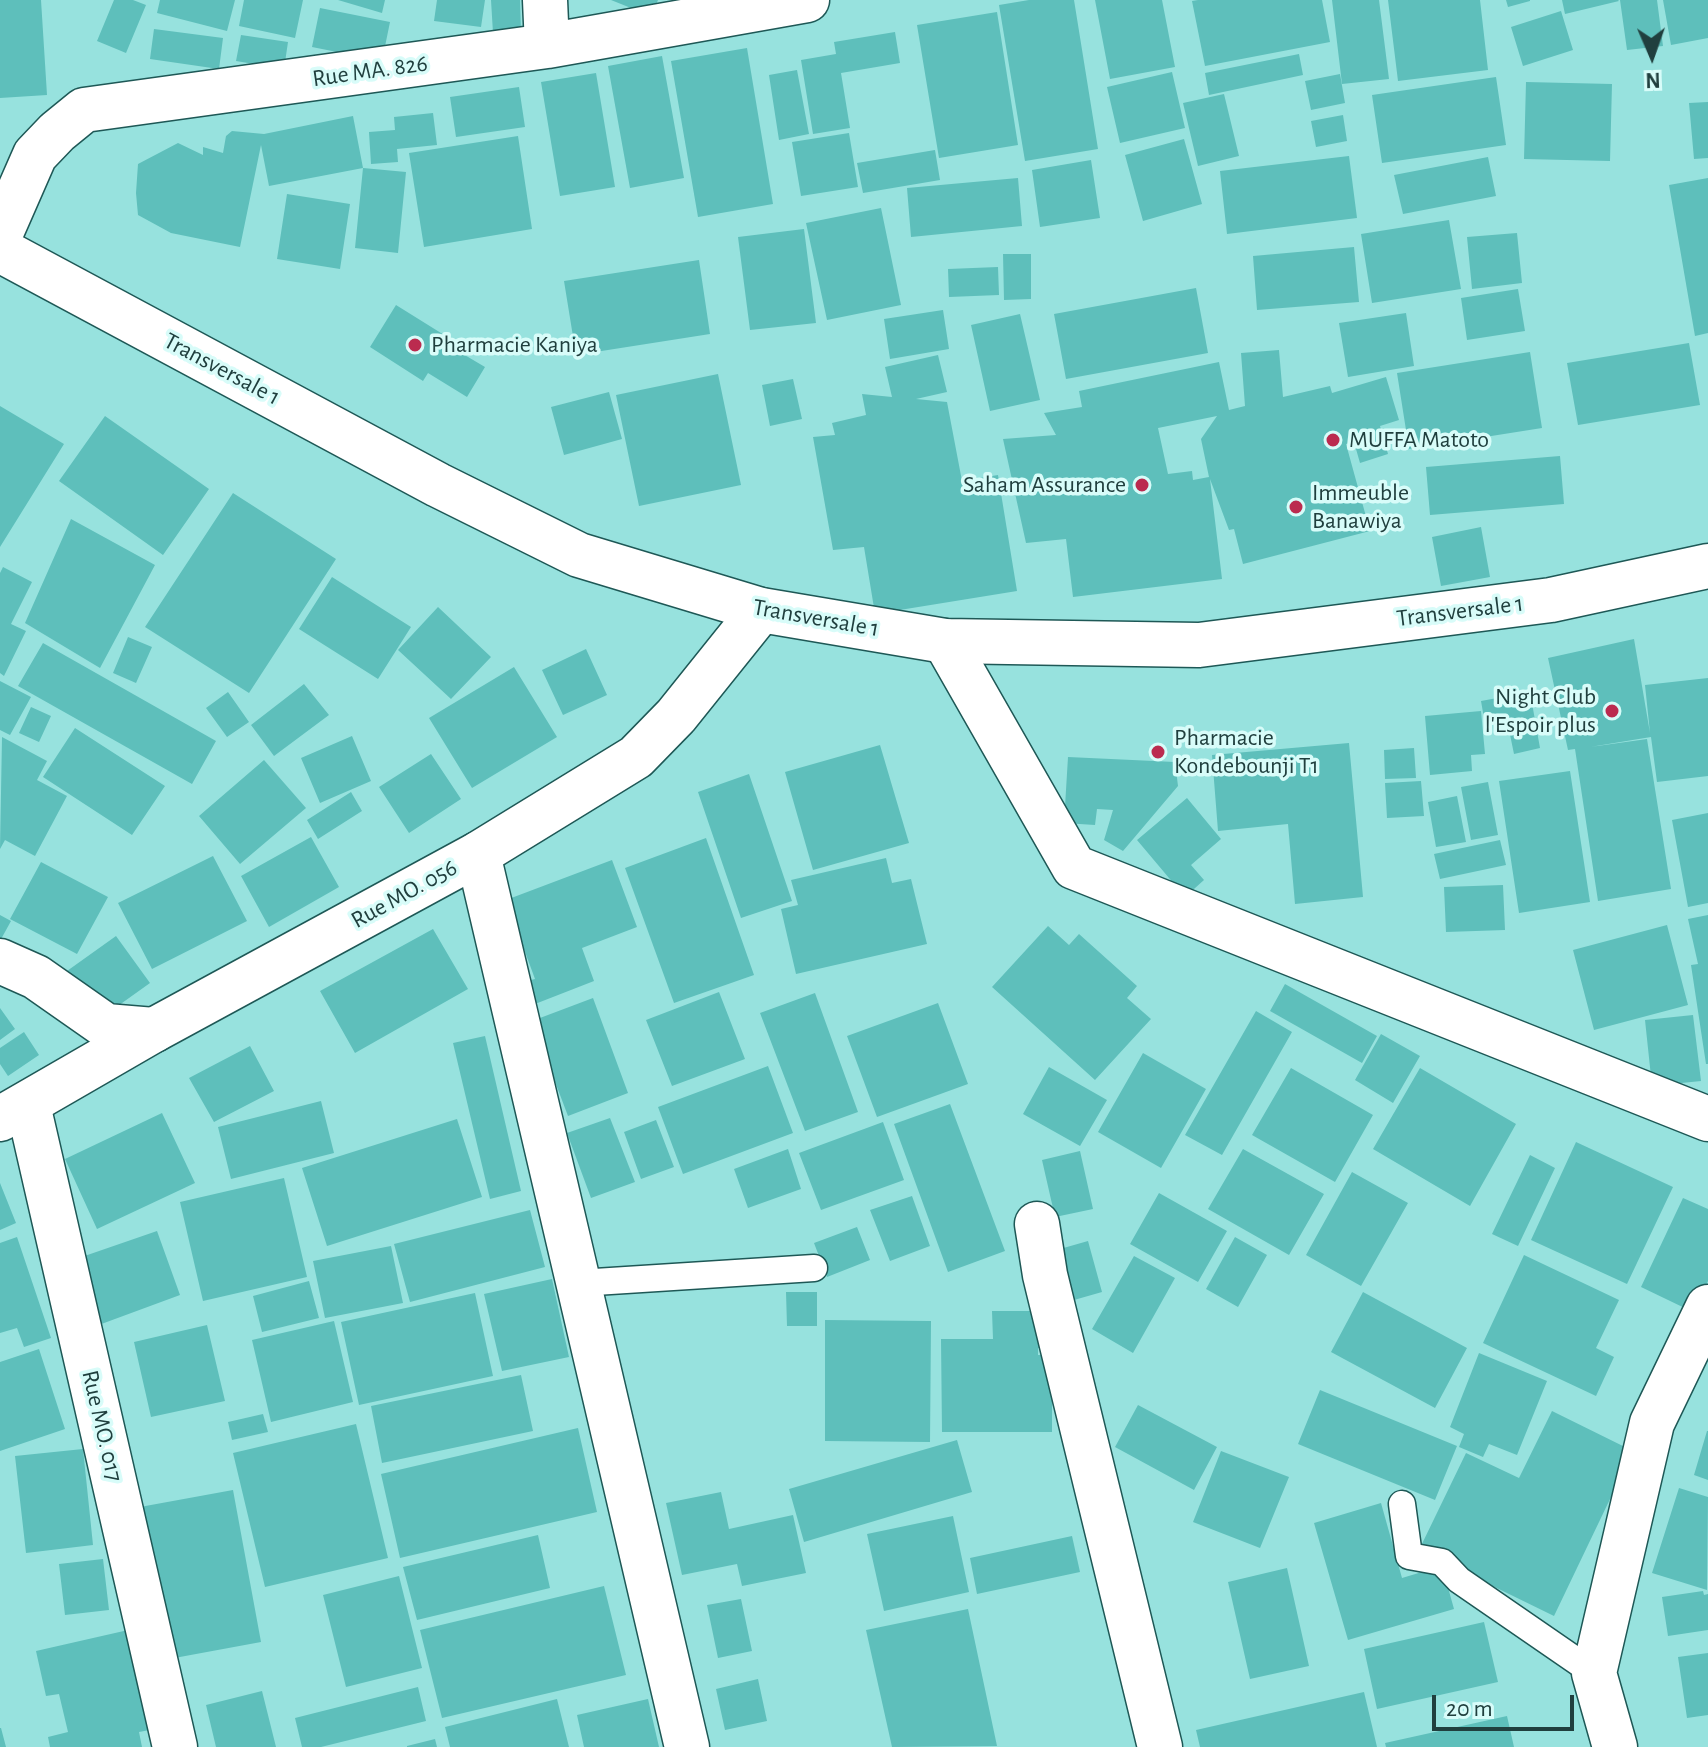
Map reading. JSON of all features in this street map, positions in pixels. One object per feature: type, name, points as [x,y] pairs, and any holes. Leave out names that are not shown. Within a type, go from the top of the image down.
[{"type":"street","points":[[545,0],[547,46]]},
{"type":"street","name":"Rue MA. 826","points":[[0,235],[35,155],[84,110],[547,46],[807,0]]},
{"type":"street","name":"Transversale 1","points":[[0,250],[438,485],[579,555],[761,610],[945,641],[1199,645],[1551,600],[1708,566]]},
{"type":"street","name":"Rue MO. 056","points":[[14,1112],[154,1030],[478,854],[636,757],[676,716],[761,610]]},
{"type":"street","points":[[945,641],[1074,867],[1708,1119]]},
{"type":"street","points":[[478,854],[687,1747]]},
{"type":"street","points":[[0,961],[36,977],[106,1026],[154,1030]]},
{"type":"street","name":"Rue MO. 017","points":[[14,1112],[175,1747]]},
{"type":"street","points":[[1037,1224],[1045,1275],[1160,1747]]},
{"type":"street","points":[[1615,1747],[1594,1673],[1652,1423],[1708,1307]]},
{"type":"lane","points":[[579,1283],[814,1268]]},
{"type":"lane","points":[[1402,1504],[1409,1556],[1442,1562],[1459,1580],[1594,1673]]},
{"type":"building","points":[[0,0],[41,0],[47,95],[0,98]]},
{"type":"building","points":[[114,0],[133,0],[146,5],[126,53],[97,41]]},
{"type":"building","points":[[160,0],[235,0],[227,31],[157,13]]},
{"type":"building","points":[[244,0],[303,0],[295,38],[239,26]]},
{"type":"building","points":[[338,0],[385,0],[382,13]]},
{"type":"building","points":[[437,0],[485,0],[481,27],[434,21]]},
{"type":"building","points":[[491,0],[520,0],[521,32],[493,33]]},
{"type":"building","points":[[611,0],[658,0],[651,16]]},
{"type":"building","points":[[1029,0],[1074,0],[1098,149],[1025,161],[999,5]]},
{"type":"building","points":[[1095,0],[1162,0],[1175,67],[1110,79]]},
{"type":"building","points":[[1322,0],[1330,42],[1205,66],[1192,1]]},
{"type":"building","points":[[1332,0],[1379,0],[1389,79],[1342,84]]},
{"type":"building","points":[[1388,0],[1480,0],[1488,70],[1398,81]]},
{"type":"building","points":[[1506,0],[1530,0],[1530,1],[1508,7]]},
{"type":"building","points":[[1562,0],[1618,0],[1619,1],[1565,14]]},
{"type":"building","points":[[1620,0],[1657,0],[1663,46],[1627,50]]},
{"type":"building","points":[[1663,0],[1708,0],[1708,38],[1671,45]]},
{"type":"building","points":[[320,8],[390,22],[382,61],[312,47]]},
{"type":"building","points":[[1561,11],[1573,50],[1523,66],[1511,27]]},
{"type":"building","points":[[997,12],[1018,145],[939,158],[917,25]]},
{"type":"building","points":[[154,29],[223,38],[219,69],[150,59]]},
{"type":"building","points":[[895,32],[900,63],[841,73],[850,128],[813,134],[801,60],[836,54],[834,42]]},
{"type":"building","points":[[241,35],[288,42],[284,69],[236,61]]},
{"type":"building","points":[[747,48],[773,204],[698,217],[671,61]]},
{"type":"building","points":[[1299,54],[1303,75],[1209,95],[1205,73]]},
{"type":"building","points":[[662,56],[684,178],[630,188],[608,66]]},
{"type":"building","points":[[797,70],[809,134],[779,140],[769,75]]},
{"type":"building","points":[[1172,72],[1185,128],[1120,143],[1107,87]]},
{"type":"building","points":[[596,73],[615,187],[560,196],[541,82]]},
{"type":"building","points":[[1340,74],[1345,103],[1311,110],[1305,81]]},
{"type":"building","points":[[1496,77],[1506,145],[1382,163],[1372,95]]},
{"type":"building","points":[[1526,82],[1612,84],[1610,161],[1524,159]]},
{"type":"building","points":[[519,87],[525,127],[456,137],[450,97]]},
{"type":"building","points":[[1224,94],[1239,156],[1198,166],[1183,103]]},
{"type":"building","points":[[1708,102],[1708,158],[1694,159],[1689,103]]},
{"type":"building","points":[[433,113],[437,145],[397,149],[398,162],[371,164],[369,132],[395,130],[394,117]]},
{"type":"building","points":[[1343,115],[1347,141],[1316,147],[1311,121]]},
{"type":"building","points":[[353,116],[363,168],[269,186],[261,145],[240,247],[171,233],[138,215],[138,164],[178,143],[203,155],[203,147],[223,153],[226,136],[232,131],[264,134]]},
{"type":"building","points":[[849,133],[858,187],[801,196],[792,142]]},
{"type":"building","points":[[518,136],[532,229],[424,247],[409,153]]},
{"type":"building","points":[[1184,139],[1202,204],[1143,221],[1125,155]]},
{"type":"building","points":[[935,150],[940,180],[863,193],[857,163]]},
{"type":"building","points":[[1349,156],[1357,218],[1227,234],[1220,171]]},
{"type":"building","points":[[1488,157],[1496,196],[1403,214],[1394,175]]},
{"type":"building","points":[[1091,160],[1100,218],[1040,227],[1032,170]]},
{"type":"building","points":[[363,168],[406,172],[398,253],[355,248]]},
{"type":"building","points":[[1018,178],[1022,226],[911,237],[907,188]]},
{"type":"building","points":[[1708,178],[1708,333],[1695,336],[1669,185]]},
{"type":"building","points":[[287,194],[350,204],[340,269],[277,259]]},
{"type":"building","points":[[881,208],[901,305],[827,320],[806,223]]},
{"type":"building","points":[[1449,220],[1461,289],[1372,303],[1361,234]]},
{"type":"building","points":[[804,229],[816,323],[750,330],[738,237]]},
{"type":"building","points":[[1517,233],[1522,283],[1472,289],[1467,237]]},
{"type":"building","points":[[1354,247],[1359,302],[1257,310],[1253,256]]},
{"type":"building","points":[[1003,254],[1031,254],[1031,299],[1004,300]]},
{"type":"building","points":[[699,260],[710,334],[576,355],[564,281]]},
{"type":"building","points":[[998,267],[999,295],[949,297],[948,269]]},
{"type":"building","points":[[1196,288],[1208,353],[1066,379],[1054,314]]},
{"type":"building","points":[[1518,289],[1525,331],[1467,340],[1461,298]]},
{"type":"building","points":[[396,305],[449,338],[446,344],[485,367],[467,397],[428,373],[423,381],[370,347]]},
{"type":"building","points":[[943,310],[949,349],[890,359],[884,319]]},
{"type":"building","points":[[1406,313],[1414,366],[1348,377],[1339,323]]},
{"type":"building","points":[[1020,314],[1040,400],[990,411],[971,325]]},
{"type":"building","points":[[1689,343],[1700,405],[1578,425],[1567,363]]},
{"type":"building","points":[[1279,350],[1283,397],[1330,386],[1332,393],[1386,377],[1399,420],[1380,426],[1388,454],[1360,463],[1354,442],[1346,444],[1370,531],[1243,564],[1234,529],[1229,530],[1210,479],[1222,579],[1073,597],[1066,539],[1026,543],[1003,439],[1056,435],[1044,413],[1082,407],[1079,391],[1219,362],[1229,410],[1245,406],[1241,353]],"holes":[[[1217,416],[1201,439],[1209,477],[1193,480],[1192,471],[1168,474],[1158,428]]]},
{"type":"building","points":[[1530,352],[1542,428],[1409,449],[1397,373]]},
{"type":"building","points":[[938,355],[947,392],[916,399],[947,402],[962,481],[998,475],[1017,591],[875,614],[864,547],[833,550],[813,437],[835,435],[832,423],[866,415],[862,394],[892,397],[885,367]]},
{"type":"building","points":[[718,374],[741,485],[639,506],[616,395]]},
{"type":"building","points":[[793,379],[802,419],[770,426],[762,385]]},
{"type":"building","points":[[609,392],[622,439],[564,455],[551,407]]},
{"type":"building","points":[[0,406],[64,444],[0,547]]},
{"type":"building","points":[[105,416],[209,489],[163,555],[59,481]]},
{"type":"building","points":[[1560,456],[1564,504],[1430,515],[1426,467]]},
{"type":"building","points":[[233,493],[336,559],[249,693],[145,627]]},
{"type":"building","points":[[71,519],[155,565],[100,668],[25,623]]},
{"type":"building","points":[[1481,527],[1490,577],[1441,586],[1432,537]]},
{"type":"building","points":[[3,567],[32,582],[11,624],[26,631],[4,676],[0,673],[0,573]]},
{"type":"building","points":[[332,577],[411,627],[378,679],[299,629]]},
{"type":"building","points":[[438,607],[491,657],[451,699],[398,650]]},
{"type":"building","points":[[128,637],[152,647],[136,683],[113,673]]},
{"type":"building","points":[[1634,639],[1650,733],[1645,685],[1708,678],[1708,776],[1657,782],[1651,737],[1590,747],[1647,739],[1671,889],[1598,901],[1575,749],[1568,750],[1548,658]]},
{"type":"building","points":[[43,643],[216,741],[192,784],[18,686]]},
{"type":"building","points":[[586,649],[607,695],[563,715],[542,670]]},
{"type":"building","points":[[514,667],[557,737],[472,788],[429,718]]},
{"type":"building","points":[[0,681],[31,697],[10,735],[0,730]]},
{"type":"building","points":[[304,684],[329,715],[274,756],[251,725]]},
{"type":"building","points":[[228,692],[249,722],[227,737],[206,708]]},
{"type":"building","points":[[1530,692],[1540,748],[1514,754],[1507,720],[1485,724],[1481,701]]},
{"type":"building","points":[[31,707],[51,716],[39,742],[19,733]]},
{"type":"building","points":[[1481,711],[1485,754],[1471,755],[1472,771],[1430,775],[1425,716]]},
{"type":"building","points":[[75,728],[165,786],[132,835],[43,777]]},
{"type":"building","points":[[352,736],[371,781],[320,803],[301,758]]},
{"type":"building","points":[[2,737],[47,761],[37,780],[67,796],[35,856],[5,840],[0,849]]},
{"type":"building","points":[[1349,743],[1363,897],[1295,904],[1288,824],[1218,831],[1212,755]]},
{"type":"building","points":[[880,745],[909,843],[813,870],[785,772]]},
{"type":"building","points":[[1414,748],[1416,778],[1385,779],[1384,750]]},
{"type":"building","points":[[431,754],[461,799],[409,833],[379,787]]},
{"type":"building","points":[[1068,757],[1175,762],[1178,786],[1123,851],[1104,840],[1113,810],[1097,809],[1095,825],[1064,823]]},
{"type":"building","points":[[264,760],[306,808],[240,864],[199,816]]},
{"type":"building","points":[[1570,771],[1590,902],[1519,913],[1499,781]]},
{"type":"building","points":[[749,774],[792,901],[741,918],[698,792]]},
{"type":"building","points":[[1421,781],[1424,816],[1387,818],[1385,783]]},
{"type":"building","points":[[1488,782],[1498,835],[1471,840],[1461,787]]},
{"type":"building","points":[[351,792],[362,811],[318,839],[307,820]]},
{"type":"building","points":[[1457,796],[1466,842],[1436,847],[1428,802]]},
{"type":"building","points":[[1187,798],[1221,839],[1191,865],[1204,880],[1185,897],[1137,840]]},
{"type":"building","points":[[1708,813],[1708,903],[1688,907],[1672,820]]},
{"type":"building","points":[[311,837],[339,887],[269,927],[241,876]]},
{"type":"building","points":[[706,838],[754,975],[674,1003],[625,868]]},
{"type":"building","points":[[1500,840],[1506,865],[1440,879],[1434,854]]},
{"type":"building","points":[[213,856],[247,921],[152,969],[118,903]]},
{"type":"building","points":[[886,858],[892,883],[911,879],[927,944],[796,974],[781,909],[798,905],[791,880]]},
{"type":"building","points":[[612,860],[637,927],[582,948],[594,981],[535,1004],[527,981],[535,979],[506,900]]},
{"type":"building","points":[[41,862],[108,897],[77,954],[10,919]]},
{"type":"building","points":[[1503,885],[1505,930],[1446,932],[1444,887]]},
{"type":"building","points":[[0,915],[11,921],[0,941]]},
{"type":"building","points":[[1708,915],[1706,1064],[1691,965],[1698,964],[1688,919]]},
{"type":"building","points":[[1667,925],[1688,1005],[1594,1030],[1573,950]]},
{"type":"building","points":[[1048,926],[1069,945],[1079,934],[1137,986],[1127,998],[1151,1019],[1095,1080],[992,987]]},
{"type":"building","points":[[433,929],[468,989],[355,1053],[320,991]]},
{"type":"building","points":[[116,936],[150,983],[101,1018],[67,971]]},
{"type":"building","points":[[1285,984],[1377,1036],[1362,1063],[1270,1011]]},
{"type":"building","points":[[719,992],[745,1059],[672,1086],[646,1020]]},
{"type":"building","points":[[815,993],[858,1112],[805,1131],[760,1013]]},
{"type":"building","points":[[593,998],[628,1093],[568,1116],[532,1021]]},
{"type":"building","points":[[938,1003],[968,1084],[877,1117],[847,1036]]},
{"type":"building","points":[[0,1008],[15,1029],[0,1040]]},
{"type":"building","points":[[1256,1011],[1292,1032],[1222,1155],[1185,1135]]},
{"type":"building","points":[[1693,1015],[1701,1081],[1652,1086],[1645,1020]]},
{"type":"building","points":[[24,1032],[39,1055],[8,1076],[0,1064],[0,1048]]},
{"type":"building","points":[[1381,1034],[1420,1056],[1393,1103],[1355,1080]]},
{"type":"building","points":[[485,1036],[521,1191],[490,1199],[453,1043]]},
{"type":"building","points":[[250,1046],[274,1091],[214,1122],[189,1078]]},
{"type":"building","points":[[1143,1053],[1206,1089],[1161,1168],[1098,1132]]},
{"type":"building","points":[[768,1066],[793,1133],[683,1174],[658,1107]]},
{"type":"building","points":[[1049,1067],[1107,1100],[1080,1146],[1023,1114]]},
{"type":"building","points":[[1291,1068],[1373,1115],[1335,1182],[1252,1135]]},
{"type":"building","points":[[1420,1068],[1516,1124],[1470,1206],[1373,1149]]},
{"type":"building","points":[[321,1101],[334,1153],[231,1179],[218,1127]]},
{"type":"building","points":[[950,1104],[1005,1251],[948,1272],[894,1124]]},
{"type":"building","points":[[162,1113],[195,1183],[97,1229],[65,1159]]},
{"type":"building","points":[[610,1118],[635,1182],[591,1198],[567,1133]]},
{"type":"building","points":[[457,1119],[482,1197],[327,1246],[302,1168]]},
{"type":"building","points":[[656,1120],[674,1167],[641,1179],[624,1132]]},
{"type":"building","points":[[883,1122],[904,1180],[821,1210],[799,1153]]},
{"type":"building","points":[[1576,1142],[1673,1187],[1627,1284],[1531,1240]]},
{"type":"building","points":[[788,1149],[801,1189],[748,1208],[734,1169]]},
{"type":"building","points":[[1243,1149],[1324,1194],[1289,1255],[1208,1209]]},
{"type":"building","points":[[1080,1151],[1093,1209],[1055,1217],[1042,1160]]},
{"type":"building","points":[[1530,1155],[1555,1168],[1518,1246],[1492,1234]]},
{"type":"building","points":[[1352,1172],[1408,1203],[1361,1286],[1306,1255]]},
{"type":"building","points":[[284,1178],[307,1277],[203,1301],[180,1202]]},
{"type":"building","points":[[0,1183],[16,1223],[0,1230]]},
{"type":"building","points":[[1159,1193],[1227,1231],[1198,1282],[1130,1244]]},
{"type":"building","points":[[912,1196],[930,1246],[890,1261],[870,1210]]},
{"type":"building","points":[[1683,1198],[1708,1209],[1708,1281],[1693,1312],[1641,1287]]},
{"type":"building","points":[[530,1210],[545,1267],[410,1302],[394,1244]]},
{"type":"building","points":[[857,1227],[870,1260],[827,1277],[814,1243]]},
{"type":"building","points":[[157,1231],[180,1295],[96,1326],[73,1260]]},
{"type":"building","points":[[17,1237],[51,1338],[24,1347],[17,1328],[0,1333],[0,1243]]},
{"type":"building","points":[[1235,1237],[1267,1255],[1238,1307],[1206,1289]]},
{"type":"building","points":[[1088,1241],[1102,1292],[1074,1300],[1060,1249]]},
{"type":"building","points":[[391,1246],[403,1303],[325,1318],[313,1261]]},
{"type":"building","points":[[1524,1255],[1619,1300],[1596,1348],[1614,1357],[1596,1396],[1483,1343]]},
{"type":"building","points":[[1134,1256],[1175,1278],[1133,1353],[1092,1329]]},
{"type":"building","points":[[552,1279],[569,1357],[502,1371],[484,1294]]},
{"type":"building","points":[[309,1281],[319,1318],[262,1332],[253,1296]]},
{"type":"building","points":[[786,1292],[817,1292],[817,1326],[787,1326]]},
{"type":"building","points":[[1363,1292],[1467,1348],[1435,1408],[1331,1352]]},
{"type":"building","points":[[475,1293],[493,1376],[359,1405],[341,1322]]},
{"type":"building","points":[[992,1311],[1049,1311],[1049,1348],[1038,1348],[1038,1355],[1052,1355],[1052,1432],[942,1432],[941,1339],[993,1339]]},
{"type":"building","points":[[825,1320],[931,1321],[930,1442],[825,1441]]},
{"type":"building","points":[[334,1321],[353,1402],[271,1422],[252,1340]]},
{"type":"building","points":[[207,1325],[225,1401],[151,1417],[134,1342]]},
{"type":"building","points":[[39,1349],[65,1429],[0,1451],[0,1362]]},
{"type":"building","points":[[1479,1353],[1547,1381],[1517,1455],[1489,1444],[1483,1457],[1459,1447],[1464,1434],[1450,1427]]},
{"type":"building","points":[[521,1375],[533,1431],[382,1463],[371,1406]]},
{"type":"building","points":[[1320,1390],[1457,1446],[1435,1500],[1298,1444]]},
{"type":"building","points":[[1138,1405],[1217,1447],[1194,1490],[1115,1447]]},
{"type":"building","points":[[1552,1411],[1633,1451],[1554,1616],[1419,1550],[1466,1453],[1519,1478]]},
{"type":"building","points":[[263,1414],[268,1432],[232,1440],[228,1422]]},
{"type":"building","points":[[356,1424],[388,1558],[265,1587],[233,1453]]},
{"type":"building","points":[[578,1428],[597,1512],[400,1558],[381,1474]]},
{"type":"building","points":[[1708,1431],[1708,1480],[1694,1475]]},
{"type":"building","points":[[957,1440],[972,1492],[804,1542],[789,1489]]},
{"type":"building","points":[[83,1449],[93,1545],[26,1553],[15,1456]]},
{"type":"building","points":[[1221,1451],[1289,1477],[1260,1548],[1193,1522]]},
{"type":"building","points":[[1679,1488],[1708,1497],[1707,1590],[1652,1573]]},
{"type":"building","points":[[233,1490],[261,1642],[169,1659],[140,1507]]},
{"type":"building","points":[[721,1492],[729,1529],[793,1515],[806,1573],[742,1586],[737,1564],[682,1575],[666,1503]]},
{"type":"building","points":[[1381,1503],[1402,1578],[1442,1566],[1454,1609],[1348,1640],[1314,1523]]},
{"type":"building","points":[[953,1516],[969,1592],[884,1611],[867,1534]]},
{"type":"building","points":[[538,1535],[550,1588],[417,1620],[403,1567]]},
{"type":"building","points":[[1072,1536],[1080,1572],[977,1594],[970,1558]]},
{"type":"building","points":[[103,1559],[109,1610],[65,1615],[59,1564]]},
{"type":"building","points":[[1287,1568],[1309,1666],[1250,1679],[1228,1582]]},
{"type":"building","points":[[399,1576],[422,1668],[346,1687],[323,1595]]},
{"type":"building","points":[[604,1586],[626,1675],[442,1718],[420,1630]]},
{"type":"building","points":[[1703,1591],[1704,1595],[1708,1594],[1708,1630],[1668,1636],[1662,1597]]},
{"type":"building","points":[[741,1599],[752,1651],[718,1658],[707,1605]]},
{"type":"building","points":[[968,1609],[997,1746],[892,1747],[866,1630]]},
{"type":"building","points":[[1484,1622],[1498,1682],[1377,1709],[1364,1649]]},
{"type":"building","points":[[137,1628],[160,1728],[139,1732],[142,1747],[50,1747],[48,1737],[68,1732],[59,1694],[46,1696],[36,1651]]},
{"type":"building","points":[[1708,1653],[1708,1715],[1687,1718],[1678,1657]]},
{"type":"building","points":[[758,1679],[767,1721],[725,1730],[716,1689]]},
{"type":"building","points":[[418,1687],[426,1721],[321,1747],[302,1747],[295,1718]]},
{"type":"building","points":[[262,1691],[276,1747],[216,1747],[206,1705]]},
{"type":"building","points":[[1364,1692],[1377,1747],[1200,1747],[1196,1730]]},
{"type":"building","points":[[557,1699],[569,1747],[450,1747],[445,1727]]},
{"type":"building","points":[[648,1699],[659,1747],[584,1747],[577,1715]]},
{"type":"building","points":[[1507,1716],[1514,1747],[1386,1747],[1385,1743]]},
{"type":"building","points":[[1,1728],[6,1747],[0,1747]]},
{"type":"building","points":[[435,1739],[437,1747],[407,1747],[407,1746]]},
{"type":"place","name":"Pharmacie Kaniya","points":[[415,345]]},
{"type":"place","name":"MUFFA Matoto","points":[[1333,440]]},
{"type":"place","name":"Saham Assurance","points":[[1142,485]]},
{"type":"place","name":"Immeuble Banawiya","points":[[1296,507]]},
{"type":"place","name":"Night Club l'Espoir plus","points":[[1612,711]]},
{"type":"place","name":"Pharmacie Kondebounji T1","points":[[1158,752]]}]
